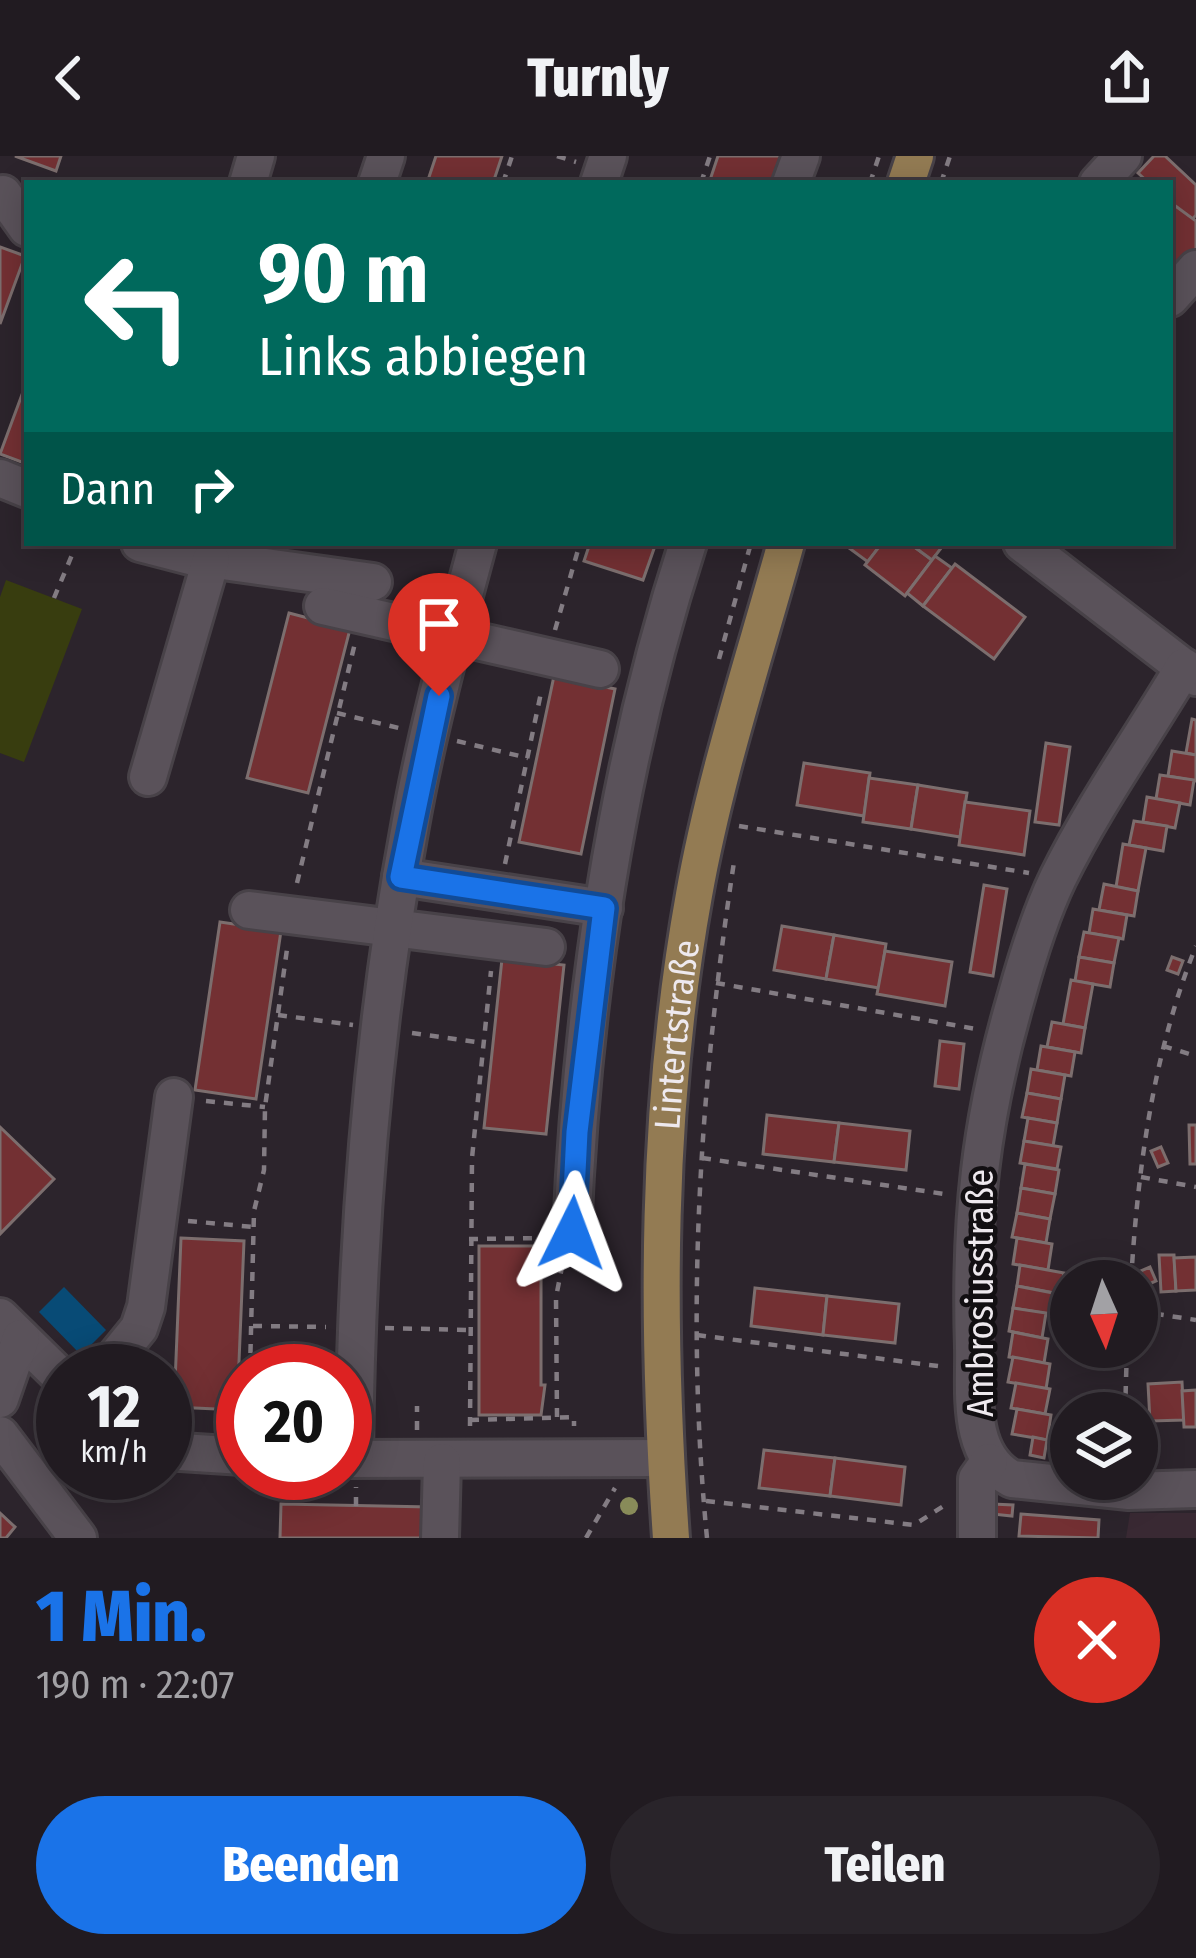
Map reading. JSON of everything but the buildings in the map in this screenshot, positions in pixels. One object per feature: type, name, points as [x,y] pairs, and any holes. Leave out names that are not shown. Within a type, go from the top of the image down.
[{"type":"main road","name":"Lintertstraße","points":[[671,1538],[664,1153],[681,976],[709,821],[785,546]]},
{"type":"street","points":[[1101,180],[1124,156]]},
{"type":"street","points":[[1173,295],[1196,268]]},
{"type":"street","points":[[153,546],[367,598],[453,636],[600,669]]},
{"type":"street","points":[[355,1344],[366,1155],[392,929],[453,636],[477,546]]},
{"type":"street","points":[[572,1236],[577,1132],[604,908],[640,716],[687,546]]},
{"type":"street","points":[[1026,546],[1190,672]]},
{"type":"street","points":[[148,778],[211,560]]},
{"type":"street","points":[[322,606],[367,598]]},
{"type":"street","name":"Ambrosiusstraße","points":[[1190,672],[1058,878],[1028,957],[986,1113],[974,1198],[974,1370],[983,1471],[1012,1479],[1129,1491],[1196,1489]]},
{"type":"street","points":[[401,877],[604,908]]},
{"type":"street","points":[[249,910],[546,947]]},
{"type":"street","points":[[126,1344],[139,1328],[174,1097]]},
{"type":"street","points":[[10,1327],[36,1353]]},
{"type":"street","points":[[0,1400],[10,1327]]},
{"type":"street","points":[[0,1435],[78,1538]]},
{"type":"street","points":[[372,1460],[666,1458]]},
{"type":"street","points":[[440,1538],[456,1462]]},
{"type":"street","points":[[977,1538],[983,1471]]},
{"type":"path","points":[[54,598],[76,546]]},
{"type":"path","points":[[500,892],[548,657],[579,546]]},
{"type":"path","points":[[251,1344],[254,1227],[291,916],[367,598]]},
{"type":"path","points":[[740,826],[1058,878]]},
{"type":"path","points":[[707,1538],[697,1335],[702,1158],[716,982],[736,848]]},
{"type":"path","points":[[456,1462],[470,1420],[472,1158],[494,941]]},
{"type":"path","points":[[1133,1260],[1148,1107],[1196,946]]},
{"type":"path","points":[[716,982],[1005,1034]]},
{"type":"path","points":[[1163,1046],[1196,1055]]},
{"type":"path","points":[[174,1097],[266,1107]]},
{"type":"path","points":[[702,1158],[974,1198]]},
{"type":"path","points":[[1141,1177],[1196,1187]]},
{"type":"path","points":[[158,1219],[254,1227]]},
{"type":"path","points":[[469,1239],[572,1236],[558,1280],[557,1417]]},
{"type":"path","points":[[1158,1314],[1196,1320]]},
{"type":"path","points":[[697,1335],[974,1370]]},
{"type":"path","points":[[470,1420],[568,1417]]},
{"type":"path","points":[[704,1501],[914,1526],[983,1471]]},
{"type":"shaded area","points":[[1130,1513],[1196,1513],[1196,1538],[1126,1538]]},
{"type":"green space","points":[[6,580],[82,609],[24,762],[0,753],[0,597]]},
{"type":"water","points":[[64,1287],[106,1330],[92,1344],[70,1344],[39,1312]]},
{"type":"route","points":[[439,696],[401,877],[604,908],[577,1132],[572,1233]]}]
